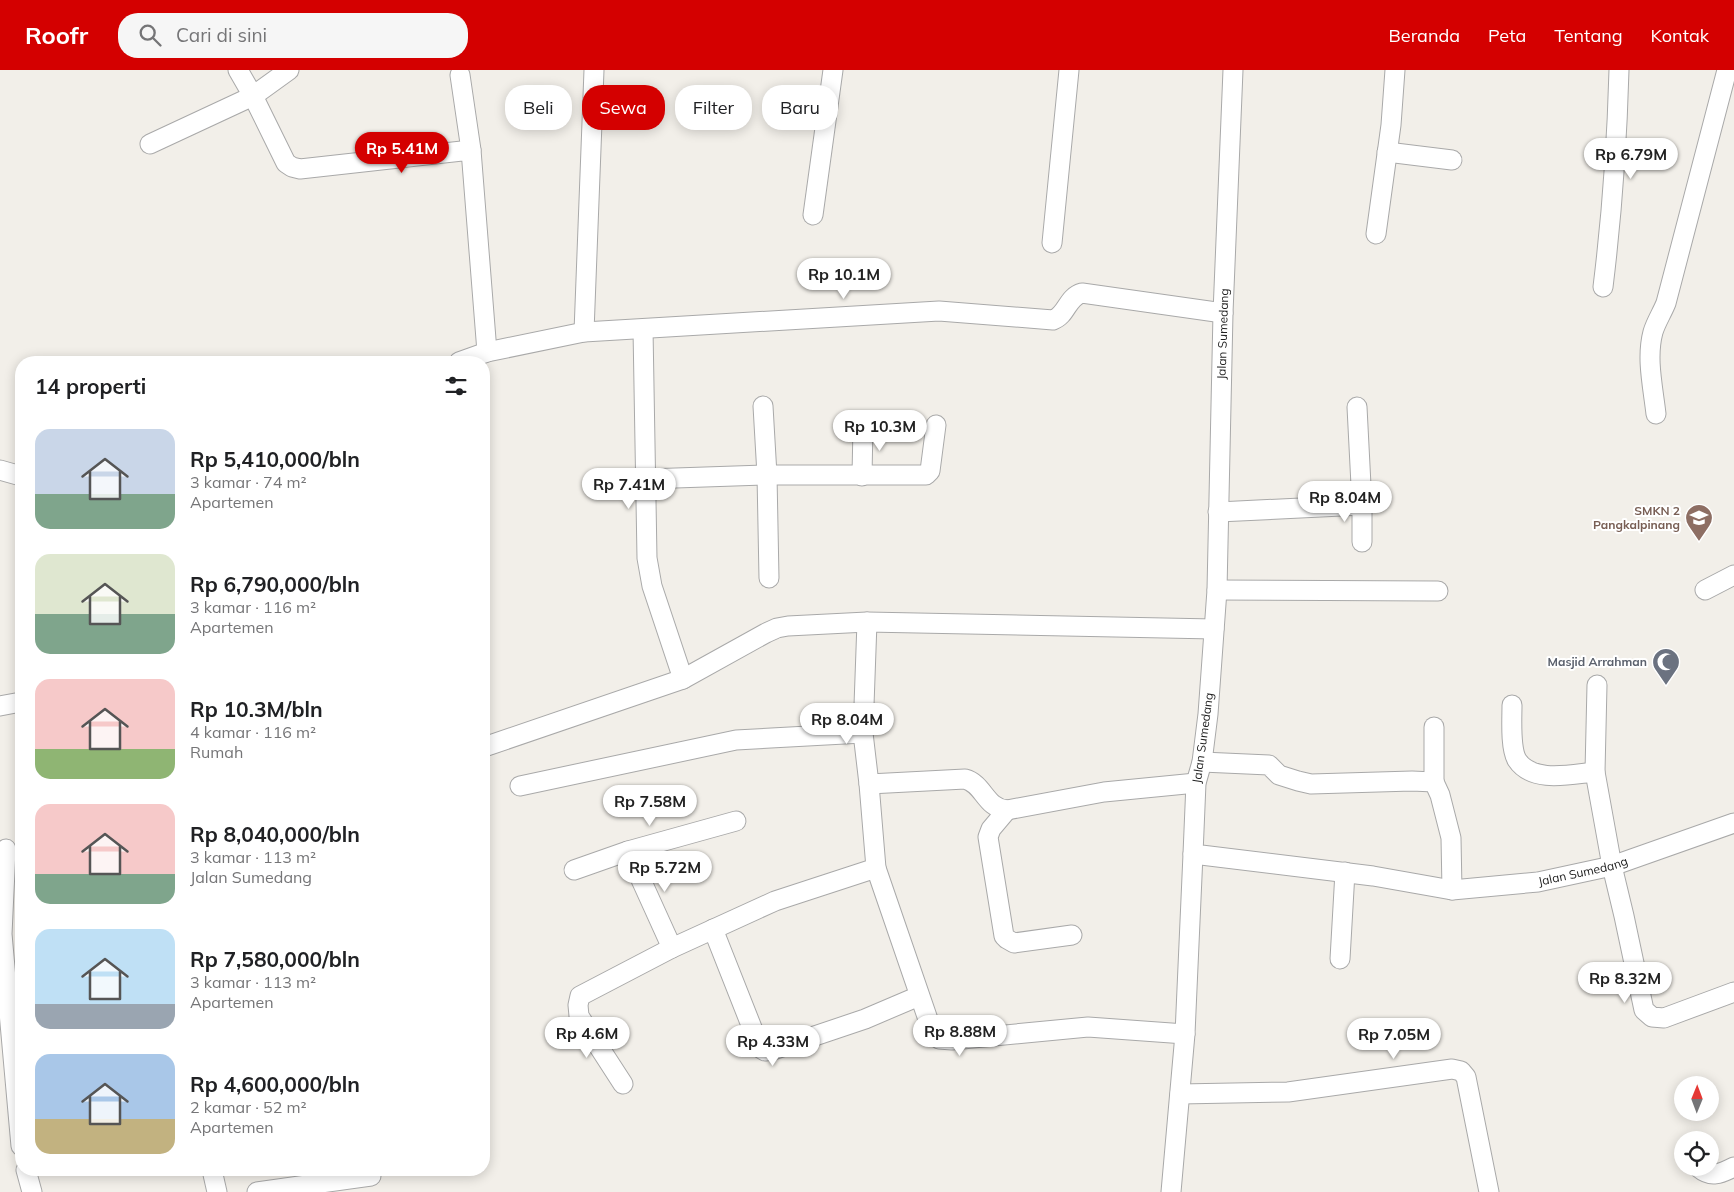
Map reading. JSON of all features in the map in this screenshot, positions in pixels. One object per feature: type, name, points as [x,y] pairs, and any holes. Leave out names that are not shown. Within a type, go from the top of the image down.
[{"type":"street","points":[[238,70],[286,163],[292,167],[300,169],[471,150]]},
{"type":"street","points":[[150,144],[253,96],[289,70]]},
{"type":"street","points":[[584,332],[594,70]]},
{"type":"street","points":[[814,215],[833,70]]},
{"type":"street","points":[[1052,243],[1069,70]]},
{"type":"street","name":"Jalan Sumedang","points":[[1233,70],[1223,313],[1217,590],[1208,714],[1202,762],[1196,782],[1193,854],[1346,872],[1452,890],[1538,882],[1612,866],[1734,823]]},
{"type":"street","points":[[1376,234],[1388,152],[1395,70]]},
{"type":"street","points":[[1603,287],[1617,150],[1619,70]]},
{"type":"street","points":[[1656,414],[1650,361],[1654,330],[1666,303],[1727,70]]},
{"type":"street","points":[[460,75],[471,150],[487,352]]},
{"type":"street","points":[[1388,152],[1452,160]]},
{"type":"street","points":[[476,356],[584,332],[939,311],[1053,320],[1062,315],[1076,295],[1082,293],[1223,313]]},
{"type":"street","points":[[643,329],[647,558],[652,586],[683,679]]},
{"type":"street","points":[[763,406],[767,475],[769,578]]},
{"type":"street","points":[[1357,407],[1362,542]]},
{"type":"street","points":[[646,479],[767,475],[926,475],[930,471],[936,425]]},
{"type":"street","points":[[862,476],[863,426]]},
{"type":"street","points":[[0,470],[15,474]]},
{"type":"street","points":[[1218,512],[1362,506]]},
{"type":"street","points":[[1705,590],[1734,575]]},
{"type":"street","points":[[1217,590],[1438,591]]},
{"type":"street","points":[[867,622],[863,733],[876,868],[933,1034],[939,1039],[944,1040],[1088,1028],[1185,1034]]},
{"type":"street","points":[[490,745],[683,679],[777,628],[867,622],[1214,629]]},
{"type":"street","points":[[1597,685],[1595,772],[1612,866],[1644,1010],[1652,1017],[1664,1018],[1734,992]]},
{"type":"street","points":[[0,706],[15,703]]},
{"type":"street","points":[[1512,705],[1512,736],[1516,759],[1524,766],[1535,774],[1552,775],[1595,772]]},
{"type":"street","points":[[1434,727],[1434,782],[1440,795],[1452,838],[1452,890]]},
{"type":"street","points":[[520,786],[736,740],[863,733]]},
{"type":"street","points":[[1202,762],[1269,765],[1279,774],[1311,784],[1412,780],[1434,782]]},
{"type":"street","points":[[869,784],[965,778],[976,785],[994,806],[1007,810],[1104,792],[1196,782]]},
{"type":"street","points":[[1007,810],[991,830],[988,837],[1004,936],[1014,942],[1072,935]]},
{"type":"street","points":[[574,870],[628,851],[736,821]]},
{"type":"street","points":[[6,849],[2,934],[10,997],[15,1065]]},
{"type":"street","points":[[628,851],[672,948]]},
{"type":"street","points":[[1171,1192],[1185,1034],[1193,854]]},
{"type":"street","points":[[622,1084],[579,1016],[578,1005],[580,996],[672,948],[775,901],[876,868]]},
{"type":"street","points":[[1340,959],[1346,872]]},
{"type":"street","points":[[713,929],[760,1048],[765,1051],[865,1019],[919,996]]},
{"type":"street","points":[[1180,1094],[1288,1092],[1452,1069],[1461,1071],[1466,1077],[1489,1192]]},
{"type":"street","points":[[1719,1174],[1734,1167]]},
{"type":"street","points":[[28,1176],[32,1192]]},
{"type":"street","points":[[213,1176],[217,1192]]},
{"type":"street","points":[[257,1192],[371,1176]]},
{"type":"place","name":"SMKN 2 Pangkalpinang","points":[[1699,542]]},
{"type":"place","name":"Masjid Arrahman","points":[[1666,686]]}]
